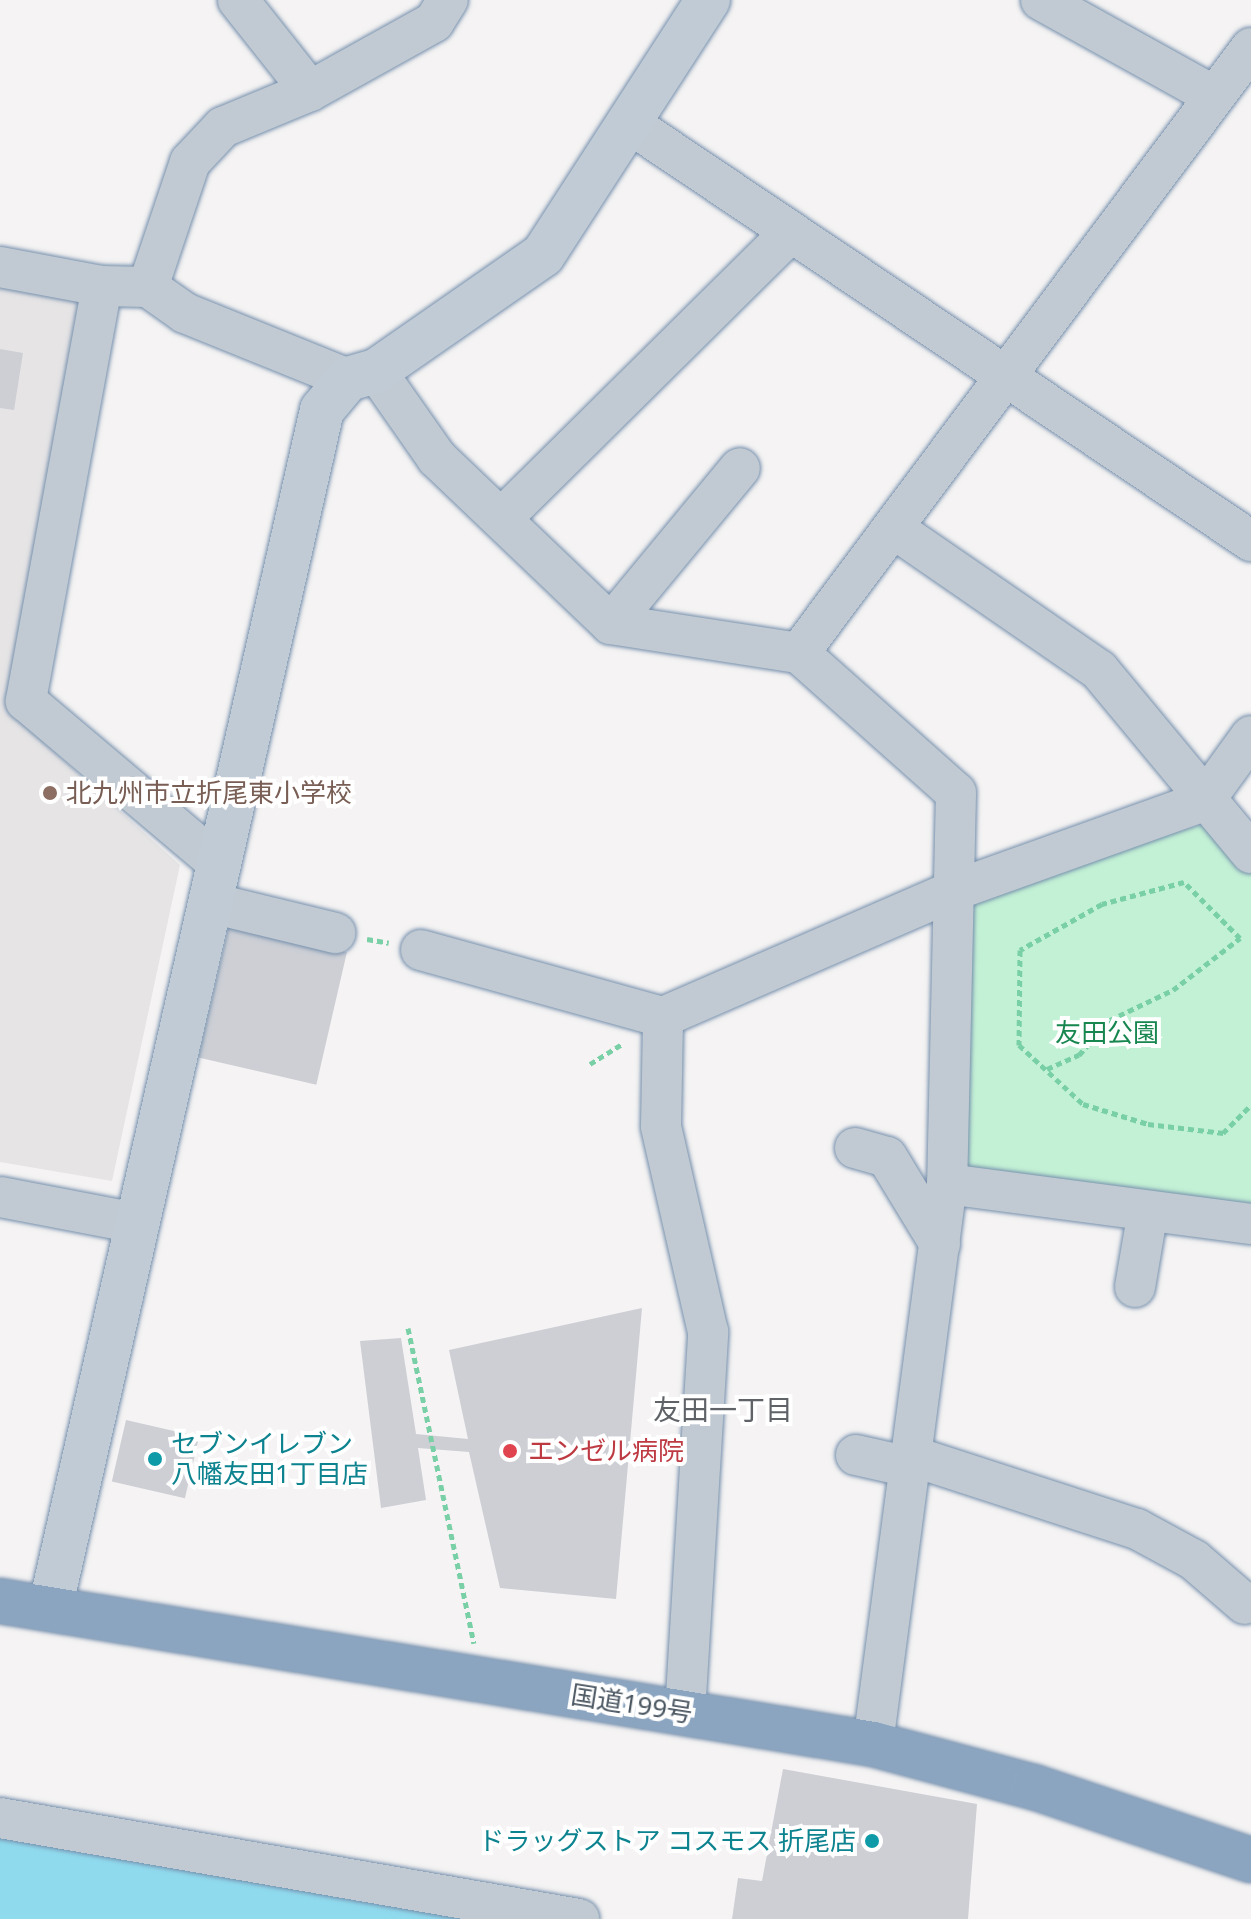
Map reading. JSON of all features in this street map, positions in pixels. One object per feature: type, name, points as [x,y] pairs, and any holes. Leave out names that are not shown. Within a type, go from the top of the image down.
[{"type":"highway","name":"国道199号","points":[[0,1601],[873,1744],[1034,1787],[1251,1860]]},
{"type":"street","points":[[238,0],[310,91]]},
{"type":"street","points":[[148,287],[190,162],[223,127],[310,91],[434,22],[448,0]]},
{"type":"street","points":[[50,1609],[322,410],[362,375],[543,255],[632,125],[708,0]]},
{"type":"street","points":[[799,653],[1237,76],[1041,0]]},
{"type":"street","points":[[632,125],[1004,379],[1251,541]]},
{"type":"street","points":[[503,517],[790,233]]},
{"type":"street","points":[[0,267],[102,286],[148,287],[185,313],[362,375],[437,458],[503,517],[611,624],[799,653],[956,793],[950,892],[947,1184],[873,1744]]},
{"type":"street","points":[[102,286],[26,701],[215,884],[335,933]]},
{"type":"street","points":[[611,624],[740,468]]},
{"type":"street","points":[[893,528],[1099,670],[1204,801],[1251,853]]},
{"type":"street","points":[[421,950],[663,1017],[950,892],[1204,801],[1251,736]]},
{"type":"street","points":[[663,1017],[661,1126],[708,1332],[685,1713]]},
{"type":"street","points":[[855,1148],[887,1157],[940,1244]]},
{"type":"street","points":[[947,1184],[1251,1224]]},
{"type":"street","points":[[0,1197],[136,1223]]},
{"type":"street","points":[[1135,1287],[1148,1211]]},
{"type":"street","points":[[856,1455],[911,1461],[1137,1529],[1194,1560],[1245,1604]]},
{"type":"street","points":[[0,1818],[579,1919]]},
{"type":"path","points":[[1047,1069],[1079,1055],[1110,1020],[1173,990],[1240,938],[1184,882],[1102,904],[1020,950],[1019,1045],[1083,1104],[1148,1124],[1223,1133],[1251,1105]]},
{"type":"path","points":[[335,933],[421,950]]},
{"type":"path","points":[[408,1328],[477,1655]]},
{"type":"shaded area","name":"北九州市立折尾東小学校","points":[[0,279],[86,295],[19,720],[180,865],[112,1181],[0,1162]]},
{"type":"green space","name":"友田公園","points":[[1206,823],[1251,869],[1251,1218],[962,1167],[963,899]]},
{"type":"water","points":[[0,1833],[507,1919],[0,1919]]},
{"type":"building","points":[[0,349],[23,353],[14,410],[0,408]]},
{"type":"building","points":[[229,925],[347,952],[316,1085],[198,1058]]},
{"type":"building","name":"エンゼル病院","points":[[642,1308],[616,1599],[500,1588],[469,1452],[418,1448],[426,1500],[381,1508],[360,1341],[401,1338],[416,1434],[468,1439],[449,1350]]},
{"type":"building","name":"セブンイレブン 八幡友田1丁目店","points":[[126,1420],[199,1437],[185,1498],[112,1481]]},
{"type":"building","name":"ドラッグストア コスモス 折尾店","points":[[783,1769],[977,1804],[968,1919],[732,1919],[738,1878],[762,1881]]},
{"type":"place","name":"北九州市立折尾東小学校","points":[[50,793]]},
{"type":"place","name":"エンゼル病院","points":[[510,1451]]},
{"type":"place","name":"セブンイレブン 八幡友田1丁目店","points":[[155,1459]]},
{"type":"place","name":"ドラッグストア コスモス 折尾店","points":[[872,1841]]},
{"type":"district","name":"友田一丁目","points":[[723,1409]]}]
